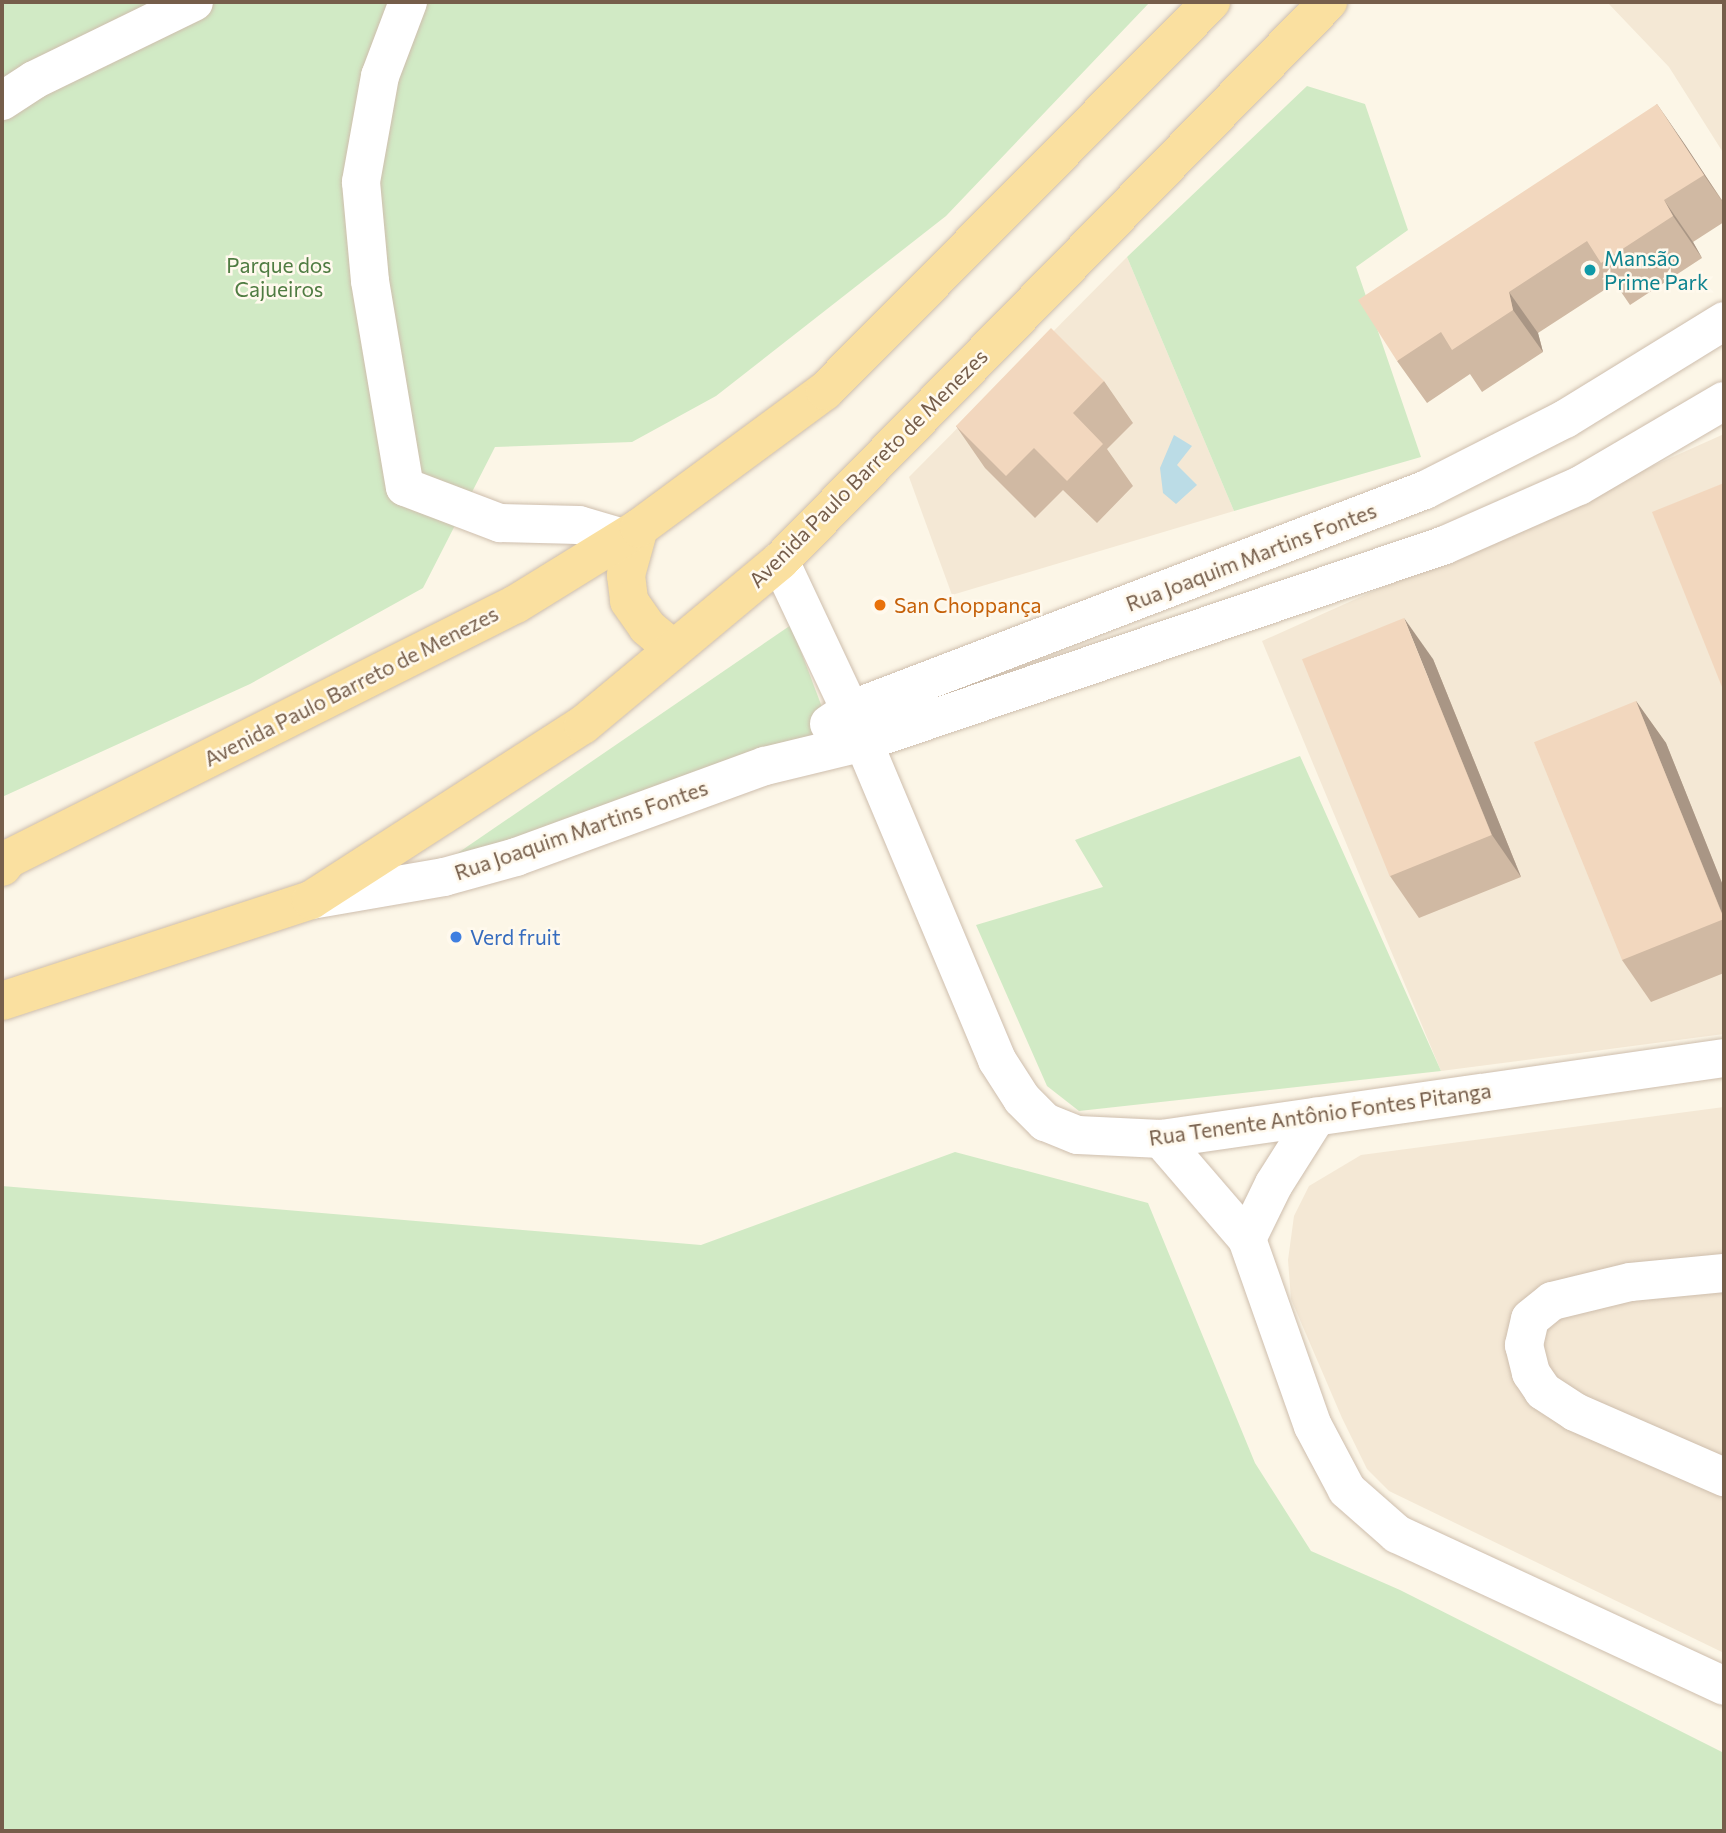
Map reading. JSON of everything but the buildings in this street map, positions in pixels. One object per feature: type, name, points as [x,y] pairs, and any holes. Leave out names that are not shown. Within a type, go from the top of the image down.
[{"type":"main road","name":"Avenida Paulo Barreto de Menezes","points":[[2,867],[8,859],[516,604],[631,533],[825,391],[1211,2]]},
{"type":"main road","name":"Avenida Paulo Barreto de Menezes","points":[[2,1001],[311,900],[583,725],[780,561],[1328,2]]},
{"type":"main road","points":[[631,533],[626,575],[629,601],[647,627],[673,649]]},
{"type":"street","points":[[2,101],[34,80],[194,2]]},
{"type":"street","points":[[408,2],[380,76],[360,182],[370,281],[405,487],[500,523],[579,525],[631,533]]},
{"type":"street","name":"Rua Joaquim Martins Fontes","points":[[311,900],[444,877],[516,857],[765,766],[1425,490],[1565,419],[1724,321]]},
{"type":"street","name":"Rua Joaquim Martins Fontes","points":[[857,726],[1445,545],[1578,486],[1724,401]]},
{"type":"street","name":"Rua Tenente Antônio Fontes Pitanga","points":[[780,561],[857,726],[997,1060],[1023,1099],[1045,1122],[1078,1135],[1161,1139],[1724,1058]]},
{"type":"street","points":[[1247,1239],[1274,1184],[1317,1116]]},
{"type":"street","points":[[1161,1139],[1247,1239],[1313,1426],[1347,1490],[1397,1534],[1724,1686]]},
{"type":"street","points":[[1724,1273],[1630,1282],[1552,1301],[1530,1319],[1524,1345],[1531,1373],[1543,1391],[1575,1412],[1724,1477]]},
{"type":"shaded area","points":[[1607,2],[1724,2],[1724,154],[1669,67]]},
{"type":"shaded area","points":[[1127,257],[1234,511],[952,595],[909,477]]},
{"type":"shaded area","points":[[1724,434],[1724,1034],[1441,1071],[1262,641]]},
{"type":"shaded area","points":[[1724,1107],[1724,1653],[1389,1491],[1367,1469],[1342,1418],[1291,1299],[1288,1260],[1294,1216],[1309,1186],[1361,1155]]},
{"type":"green space","name":"Parque dos Cajueiros","points":[[2,2],[1150,2],[946,216],[716,396],[632,442],[495,447],[423,588],[250,684],[2,797]]},
{"type":"green space","points":[[1307,86],[1365,104],[1408,230],[1356,267],[1421,457],[1234,511],[1127,257]]},
{"type":"green space","points":[[791,625],[831,731],[436,868]]},
{"type":"green space","points":[[1300,756],[1441,1071],[1079,1111],[1047,1086],[976,925],[1103,887],[1075,840]]},
{"type":"green space","points":[[955,1152],[1148,1203],[1255,1463],[1311,1551],[1400,1590],[1724,1753],[1724,1831],[2,1831],[2,1186],[701,1245]]},
{"type":"water","points":[[1174,435],[1192,446],[1177,465],[1197,485],[1176,504],[1163,493],[1160,468]]},
{"type":"place","name":"Mansão Prime Park","points":[[1590,270]]},
{"type":"place","name":"San Choppança","points":[[880,605]]},
{"type":"place","name":"Verd fruit","points":[[456,937]]}]
